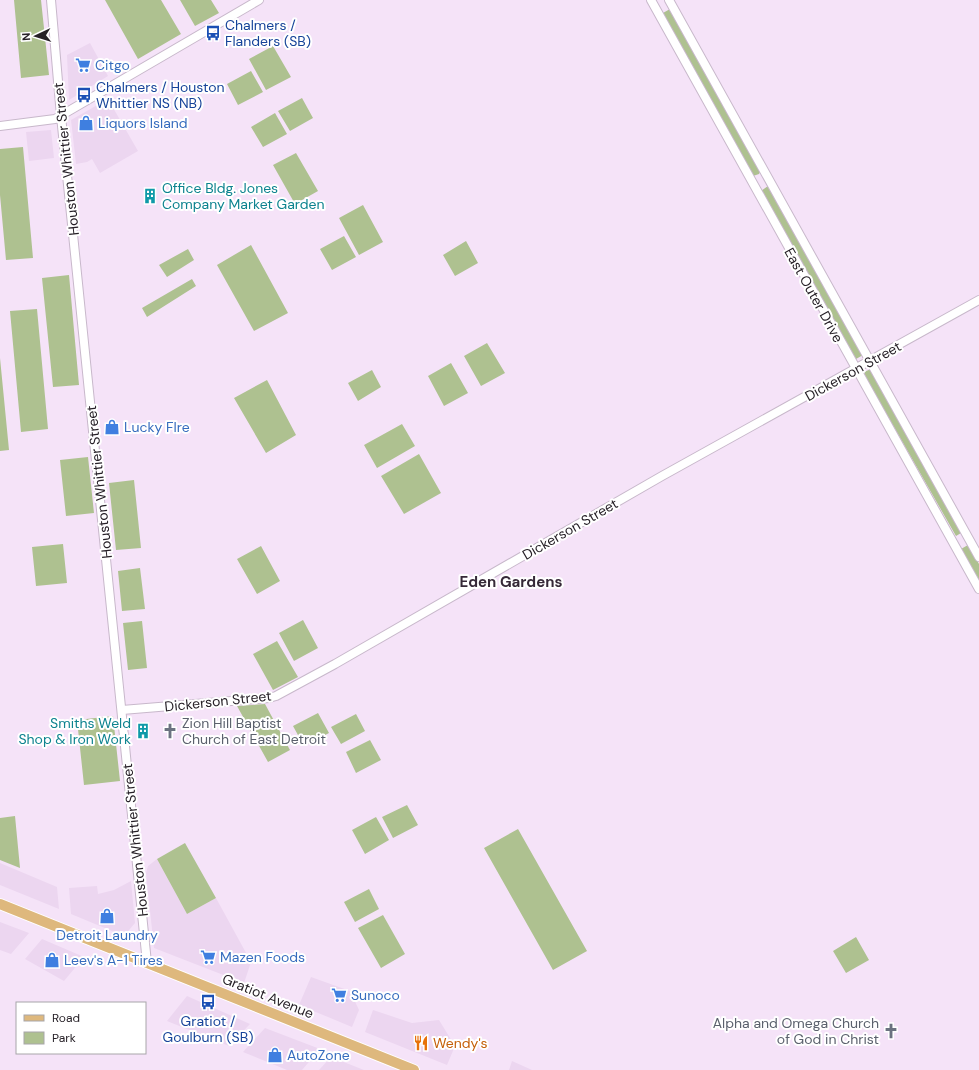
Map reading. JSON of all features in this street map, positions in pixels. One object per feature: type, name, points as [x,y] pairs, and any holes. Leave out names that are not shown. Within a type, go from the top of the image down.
[{"type":"main road","name":"Gratiot Avenue","points":[[0,904],[414,1070]]},
{"type":"street","name":"Houston Whittier Street","points":[[52,0],[61,116],[148,963]]},
{"type":"street","points":[[0,126],[52,120],[61,116],[259,0]]},
{"type":"street","name":"East Outer Drive","points":[[651,0],[979,589]]},
{"type":"street","name":"East Outer Drive","points":[[669,0],[979,557]]},
{"type":"street","name":"Dickerson Street","points":[[122,710],[269,698],[276,696],[335,664],[662,476],[856,370],[979,300]]},
{"type":"shaded area","points":[[90,43],[108,76],[69,100],[67,55]]},
{"type":"shaded area","points":[[108,99],[138,151],[100,173],[92,159],[87,162],[76,164],[71,120]]},
{"type":"shaded area","points":[[51,130],[54,158],[29,161],[26,132]]},
{"type":"shaded area","points":[[157,859],[187,914],[216,898],[251,962],[244,983],[154,948],[146,873],[148,866]]},
{"type":"shaded area","points":[[0,863],[57,887],[59,909],[0,885]]},
{"type":"shaded area","points":[[131,881],[135,923],[124,936],[71,914],[69,888],[97,886],[98,894],[114,890]]},
{"type":"shaded area","points":[[0,922],[29,933],[11,954],[0,950]]},
{"type":"shaded area","points":[[42,939],[84,957],[64,981],[25,959]]},
{"type":"shaded area","points":[[311,977],[350,991],[359,1010],[352,1027],[299,1005]]},
{"type":"shaded area","points":[[187,996],[250,1024],[229,1046],[167,1021]]},
{"type":"shaded area","points":[[373,1010],[412,1023],[439,1020],[455,1046],[447,1065],[365,1032]]},
{"type":"shaded area","points":[[265,1028],[320,1049],[302,1070],[287,1070],[243,1052]]},
{"type":"shaded area","points":[[331,1057],[364,1070],[319,1070]]},
{"type":"shaded area","points":[[512,1061],[532,1070],[509,1070]]},
{"type":"green space","points":[[14,0],[41,0],[49,75],[21,78]]},
{"type":"green space","points":[[105,0],[161,0],[181,34],[138,59]]},
{"type":"green space","points":[[180,0],[211,0],[219,13],[195,26]]},
{"type":"green space","points":[[670,9],[760,172],[759,174],[753,176],[663,13]]},
{"type":"green space","points":[[273,46],[291,77],[266,90],[249,59]]},
{"type":"green space","points":[[251,71],[263,92],[238,105],[227,84]]},
{"type":"green space","points":[[302,98],[313,118],[290,131],[278,111]]},
{"type":"green space","points":[[275,113],[287,134],[263,147],[251,127]]},
{"type":"green space","points":[[23,147],[33,258],[6,260],[0,195],[0,149]]},
{"type":"green space","points":[[296,153],[318,191],[295,204],[273,165]]},
{"type":"green space","points":[[768,186],[863,355],[856,359],[761,191]]},
{"type":"green space","points":[[363,205],[383,242],[359,255],[339,218]]},
{"type":"green space","points":[[344,236],[356,257],[332,270],[320,249]]},
{"type":"green space","points":[[466,241],[478,263],[455,276],[443,255]]},
{"type":"green space","points":[[251,245],[288,313],[254,331],[217,265]]},
{"type":"green space","points":[[188,249],[194,260],[167,277],[159,265]]},
{"type":"green space","points":[[69,275],[79,385],[53,387],[42,278]]},
{"type":"green space","points":[[192,279],[196,286],[147,317],[142,308]]},
{"type":"green space","points":[[37,309],[48,429],[21,432],[10,311]]},
{"type":"green space","points":[[487,343],[505,373],[481,386],[464,356]]},
{"type":"green space","points":[[0,358],[9,450],[0,451]]},
{"type":"green space","points":[[451,363],[468,393],[444,406],[428,376]]},
{"type":"green space","points":[[871,369],[961,533],[956,536],[866,378],[864,372]]},
{"type":"green space","points":[[372,370],[381,387],[358,401],[348,383]]},
{"type":"green space","points":[[267,380],[296,435],[266,453],[234,398]]},
{"type":"green space","points":[[402,424],[415,446],[377,468],[364,445]]},
{"type":"green space","points":[[419,454],[441,493],[404,514],[381,476]]},
{"type":"green space","points":[[88,457],[94,513],[66,516],[60,460]]},
{"type":"green space","points":[[134,480],[141,548],[116,550],[109,483]]},
{"type":"green space","points":[[63,544],[67,583],[36,586],[32,547]]},
{"type":"green space","points":[[968,545],[979,564],[979,583],[961,549]]},
{"type":"green space","points":[[261,546],[280,581],[257,594],[237,559]]},
{"type":"green space","points":[[140,568],[145,609],[122,611],[118,571]]},
{"type":"green space","points":[[303,620],[318,648],[294,661],[279,633]]},
{"type":"green space","points":[[142,621],[147,668],[128,670],[123,623]]},
{"type":"green space","points":[[277,641],[298,677],[273,690],[253,654]]},
{"type":"green space","points":[[265,704],[290,750],[268,762],[237,706]]},
{"type":"green space","points":[[318,713],[329,733],[304,746],[293,726]]},
{"type":"green space","points":[[356,714],[365,731],[341,744],[331,727]]},
{"type":"green space","points":[[113,716],[120,781],[84,785],[77,720]]},
{"type":"green space","points":[[370,740],[381,760],[356,773],[346,752]]},
{"type":"green space","points":[[407,805],[418,825],[393,838],[382,817]]},
{"type":"green space","points":[[15,816],[20,868],[0,860],[0,818]]},
{"type":"green space","points":[[376,817],[389,840],[365,854],[352,830]]},
{"type":"green space","points":[[518,829],[587,951],[553,970],[484,848]]},
{"type":"green space","points":[[185,843],[216,898],[187,914],[157,859]]},
{"type":"green space","points":[[369,889],[379,909],[355,922],[344,902]]},
{"type":"green space","points":[[383,915],[405,954],[381,968],[358,928]]},
{"type":"green space","points":[[856,937],[869,960],[846,973],[833,951]]},
{"type":"place","name":"Chalmers / Flanders (SB)","points":[[213,33]]},
{"type":"place","name":"Citgo","points":[[83,65]]},
{"type":"place","name":"Chalmers / Houston Whittier NS (NB)","points":[[84,95]]},
{"type":"place","name":"Liquors Island","points":[[86,123]]},
{"type":"place","name":"Office Bldg. Jones Company Market Garden","points":[[150,196]]},
{"type":"place","name":"Lucky FIre","points":[[112,427]]},
{"type":"place","name":"Smiths Weld Shop & Iron Work","points":[[143,731]]},
{"type":"place","name":"Zion Hill Baptist Church of East Detroit","points":[[170,731]]},
{"type":"place","name":"Detroit Laundry","points":[[107,916]]},
{"type":"place","name":"Mazen Foods","points":[[208,957]]},
{"type":"place","name":"Leev's A-1 Tires","points":[[52,960]]},
{"type":"place","name":"Sunoco","points":[[339,995]]},
{"type":"place","name":"Gratiot / Goulburn (SB)","points":[[208,1002]]},
{"type":"place","name":"Alpha and Omega Church of God in Christ","points":[[891,1031]]},
{"type":"place","name":"Wendy's","points":[[421,1043]]},
{"type":"place","name":"AutoZone","points":[[275,1055]]},
{"type":"district","name":"Eden Gardens","points":[[511,582]]}]
